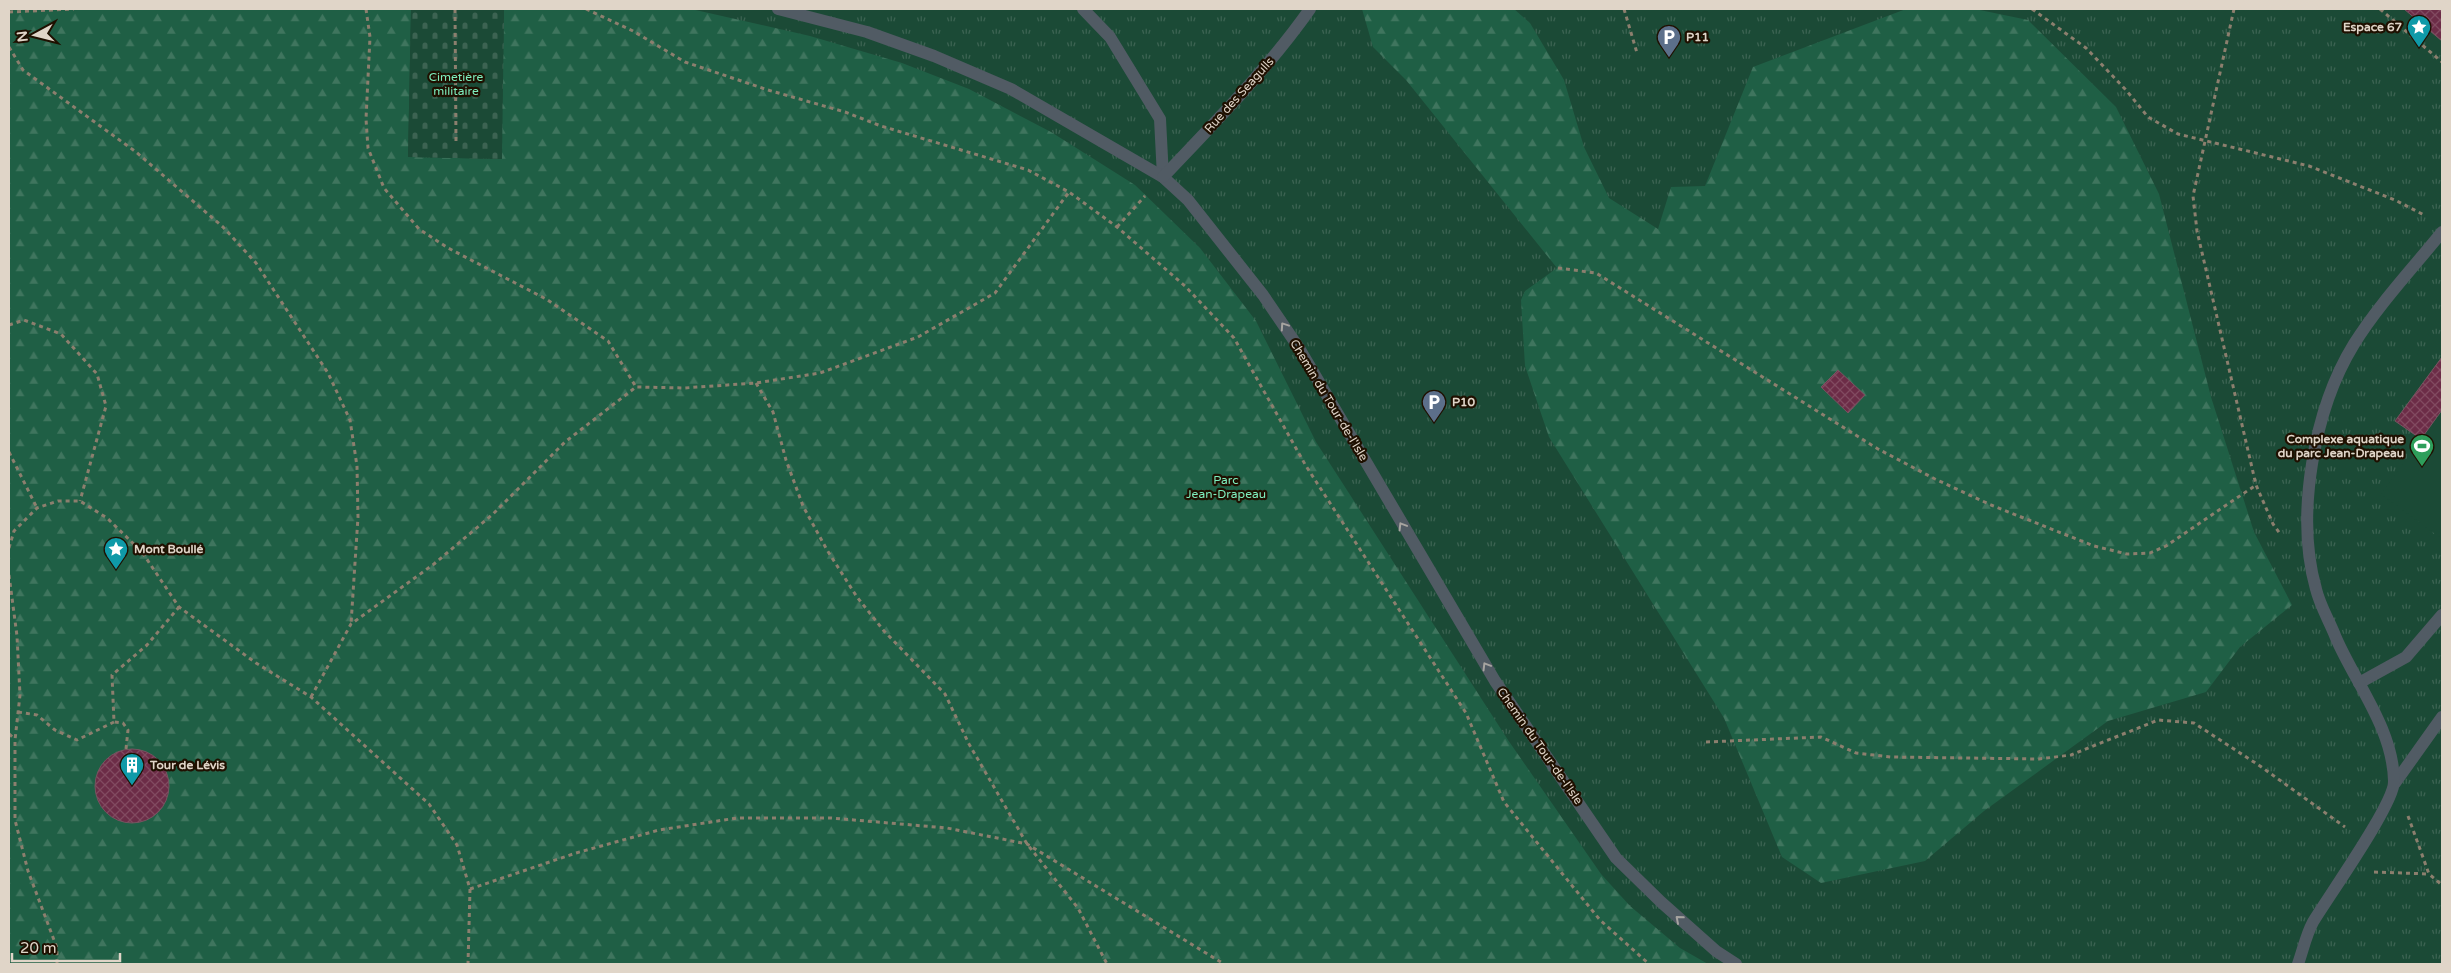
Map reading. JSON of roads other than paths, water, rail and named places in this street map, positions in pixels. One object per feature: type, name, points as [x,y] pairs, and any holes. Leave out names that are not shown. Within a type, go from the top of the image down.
[{"type":"street","name":"Chemin du Tour-de-l'Isle","points":[[778,9],[867,32],[934,56],[1011,89],[1163,177],[1188,200],[1263,295],[1299,348],[1495,681],[1616,858],[1661,902],[1716,950],[1736,964]]},
{"type":"street","points":[[1083,9],[1110,37],[1160,118],[1163,177]]},
{"type":"street","name":"Rue des Seagulls","points":[[1163,177],[1223,114],[1294,31],[1310,9]]},
{"type":"street","points":[[2394,783],[2383,732],[2339,644],[2316,590],[2311,564],[2308,522],[2311,477],[2321,423],[2332,387],[2354,344],[2442,232]]},
{"type":"street","points":[[2359,683],[2406,657],[2442,616]]},
{"type":"street","points":[[2298,964],[2309,930],[2384,809],[2394,783],[2442,717]]},
{"type":"place","name":"Espace 67","points":[[2419,48]]},
{"type":"place","name":"P11","points":[[1669,58]]},
{"type":"place","name":"P10","points":[[1434,423]]},
{"type":"place","name":"Complexe aquatique du parc Jean-Drapeau","points":[[2422,467]]},
{"type":"place","name":"Mont Boullé","points":[[116,570]]},
{"type":"place","name":"Tour de Lévis","points":[[132,786]]},
{"type":"park label","name":"Cimetière militaire","points":[[456,84]]},
{"type":"park label","name":"Parc Jean-Drapeau","points":[[1226,487]]}]
